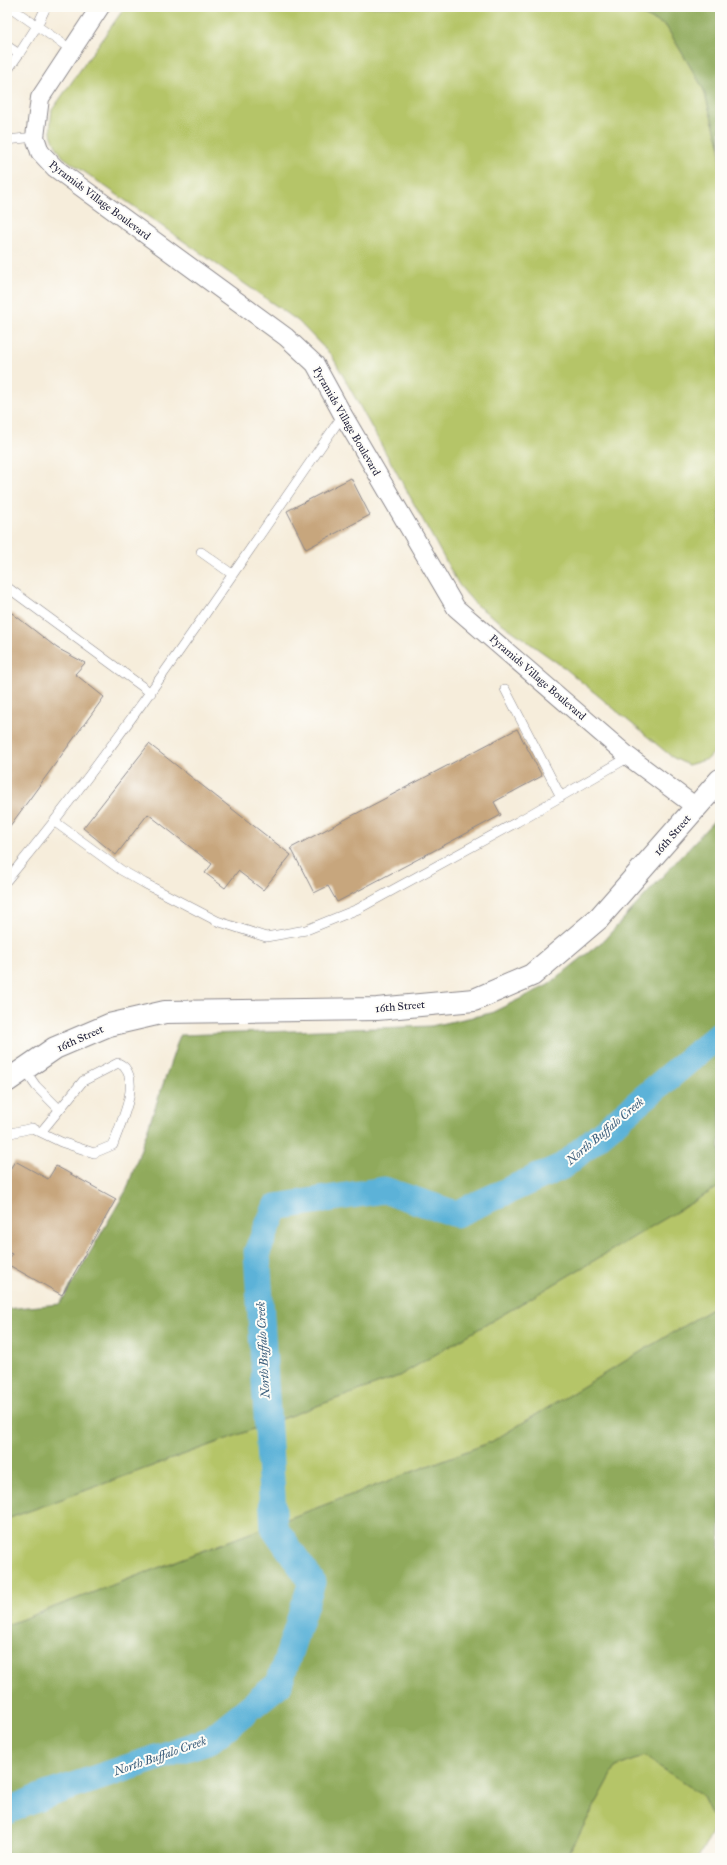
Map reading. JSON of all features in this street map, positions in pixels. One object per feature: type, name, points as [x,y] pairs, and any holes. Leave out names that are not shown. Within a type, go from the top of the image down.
[{"type":"street","points":[[35,137],[40,98],[100,7]]},
{"type":"street","name":"Pyramids Village Boulevard","points":[[35,137],[40,152],[55,168],[286,337],[314,364],[342,415],[456,608],[629,757],[696,807]]},
{"type":"street","name":"16th Street","points":[[15,1075],[55,1048],[109,1025],[165,1012],[377,1009],[474,1000],[532,975],[599,918],[720,780]]},
{"type":"lane","points":[[10,7],[72,50]]},
{"type":"lane","points":[[7,71],[38,26],[46,7]]},
{"type":"lane","points":[[7,46],[19,54]]},
{"type":"lane","points":[[7,140],[35,137]]},
{"type":"lane","points":[[7,880],[55,822],[151,693],[342,415]]},
{"type":"lane","points":[[201,552],[232,574]]},
{"type":"lane","points":[[7,587],[151,693]]},
{"type":"lane","points":[[505,689],[561,797]]},
{"type":"lane","points":[[55,822],[121,870],[144,883],[217,921],[266,937],[306,930],[358,909],[517,822],[629,757]]},
{"type":"lane","points":[[7,1134],[32,1128],[61,1142],[94,1153],[113,1145],[131,1091],[130,1080],[126,1068],[118,1063],[83,1081],[58,1109],[41,1132]]},
{"type":"lane","points":[[15,1075],[36,1086],[58,1109]]},
{"type":"green space","points":[[125,7],[627,7],[666,26],[703,88],[720,147],[720,745],[708,759],[688,765],[672,757],[566,669],[476,605],[459,585],[332,356],[298,321],[63,157],[53,140],[51,130],[52,110]]},
{"type":"green space","points":[[627,7],[720,7],[720,147],[703,88],[666,26]]},
{"type":"green space","points":[[720,814],[720,1186],[399,1376],[7,1519],[7,1309],[60,1304],[127,1189],[180,1035],[431,1026],[491,1013],[548,985],[604,940]]},
{"type":"green space","points":[[720,1186],[720,1304],[491,1442],[7,1625],[7,1519],[399,1376]]},
{"type":"green space","points":[[720,1304],[720,1826],[716,1824],[702,1795],[644,1756],[616,1767],[566,1858],[7,1858],[7,1625],[491,1442]]},
{"type":"green space","points":[[644,1756],[702,1795],[716,1824],[698,1858],[566,1858],[616,1767]]},
{"type":"building","points":[[351,478],[370,515],[306,549],[287,511]]},
{"type":"building","points":[[12,613],[57,648],[85,663],[75,674],[104,697],[7,830],[7,620]]},
{"type":"building","points":[[517,729],[542,776],[494,802],[501,815],[337,902],[328,886],[314,893],[291,848]]},
{"type":"building","points":[[149,744],[291,855],[263,890],[238,871],[225,888],[205,873],[212,864],[148,814],[116,855],[83,828]]},
{"type":"building","points":[[15,1161],[48,1179],[56,1166],[116,1199],[62,1295],[7,1264],[12,1254],[7,1252],[7,1174]]},
{"type":"waterway","name":"North Buffalo Creek","points":[[7,1811],[46,1795],[210,1740],[279,1684],[312,1582],[274,1527],[257,1252],[276,1207],[384,1190],[456,1214],[563,1166],[720,1034]]}]
